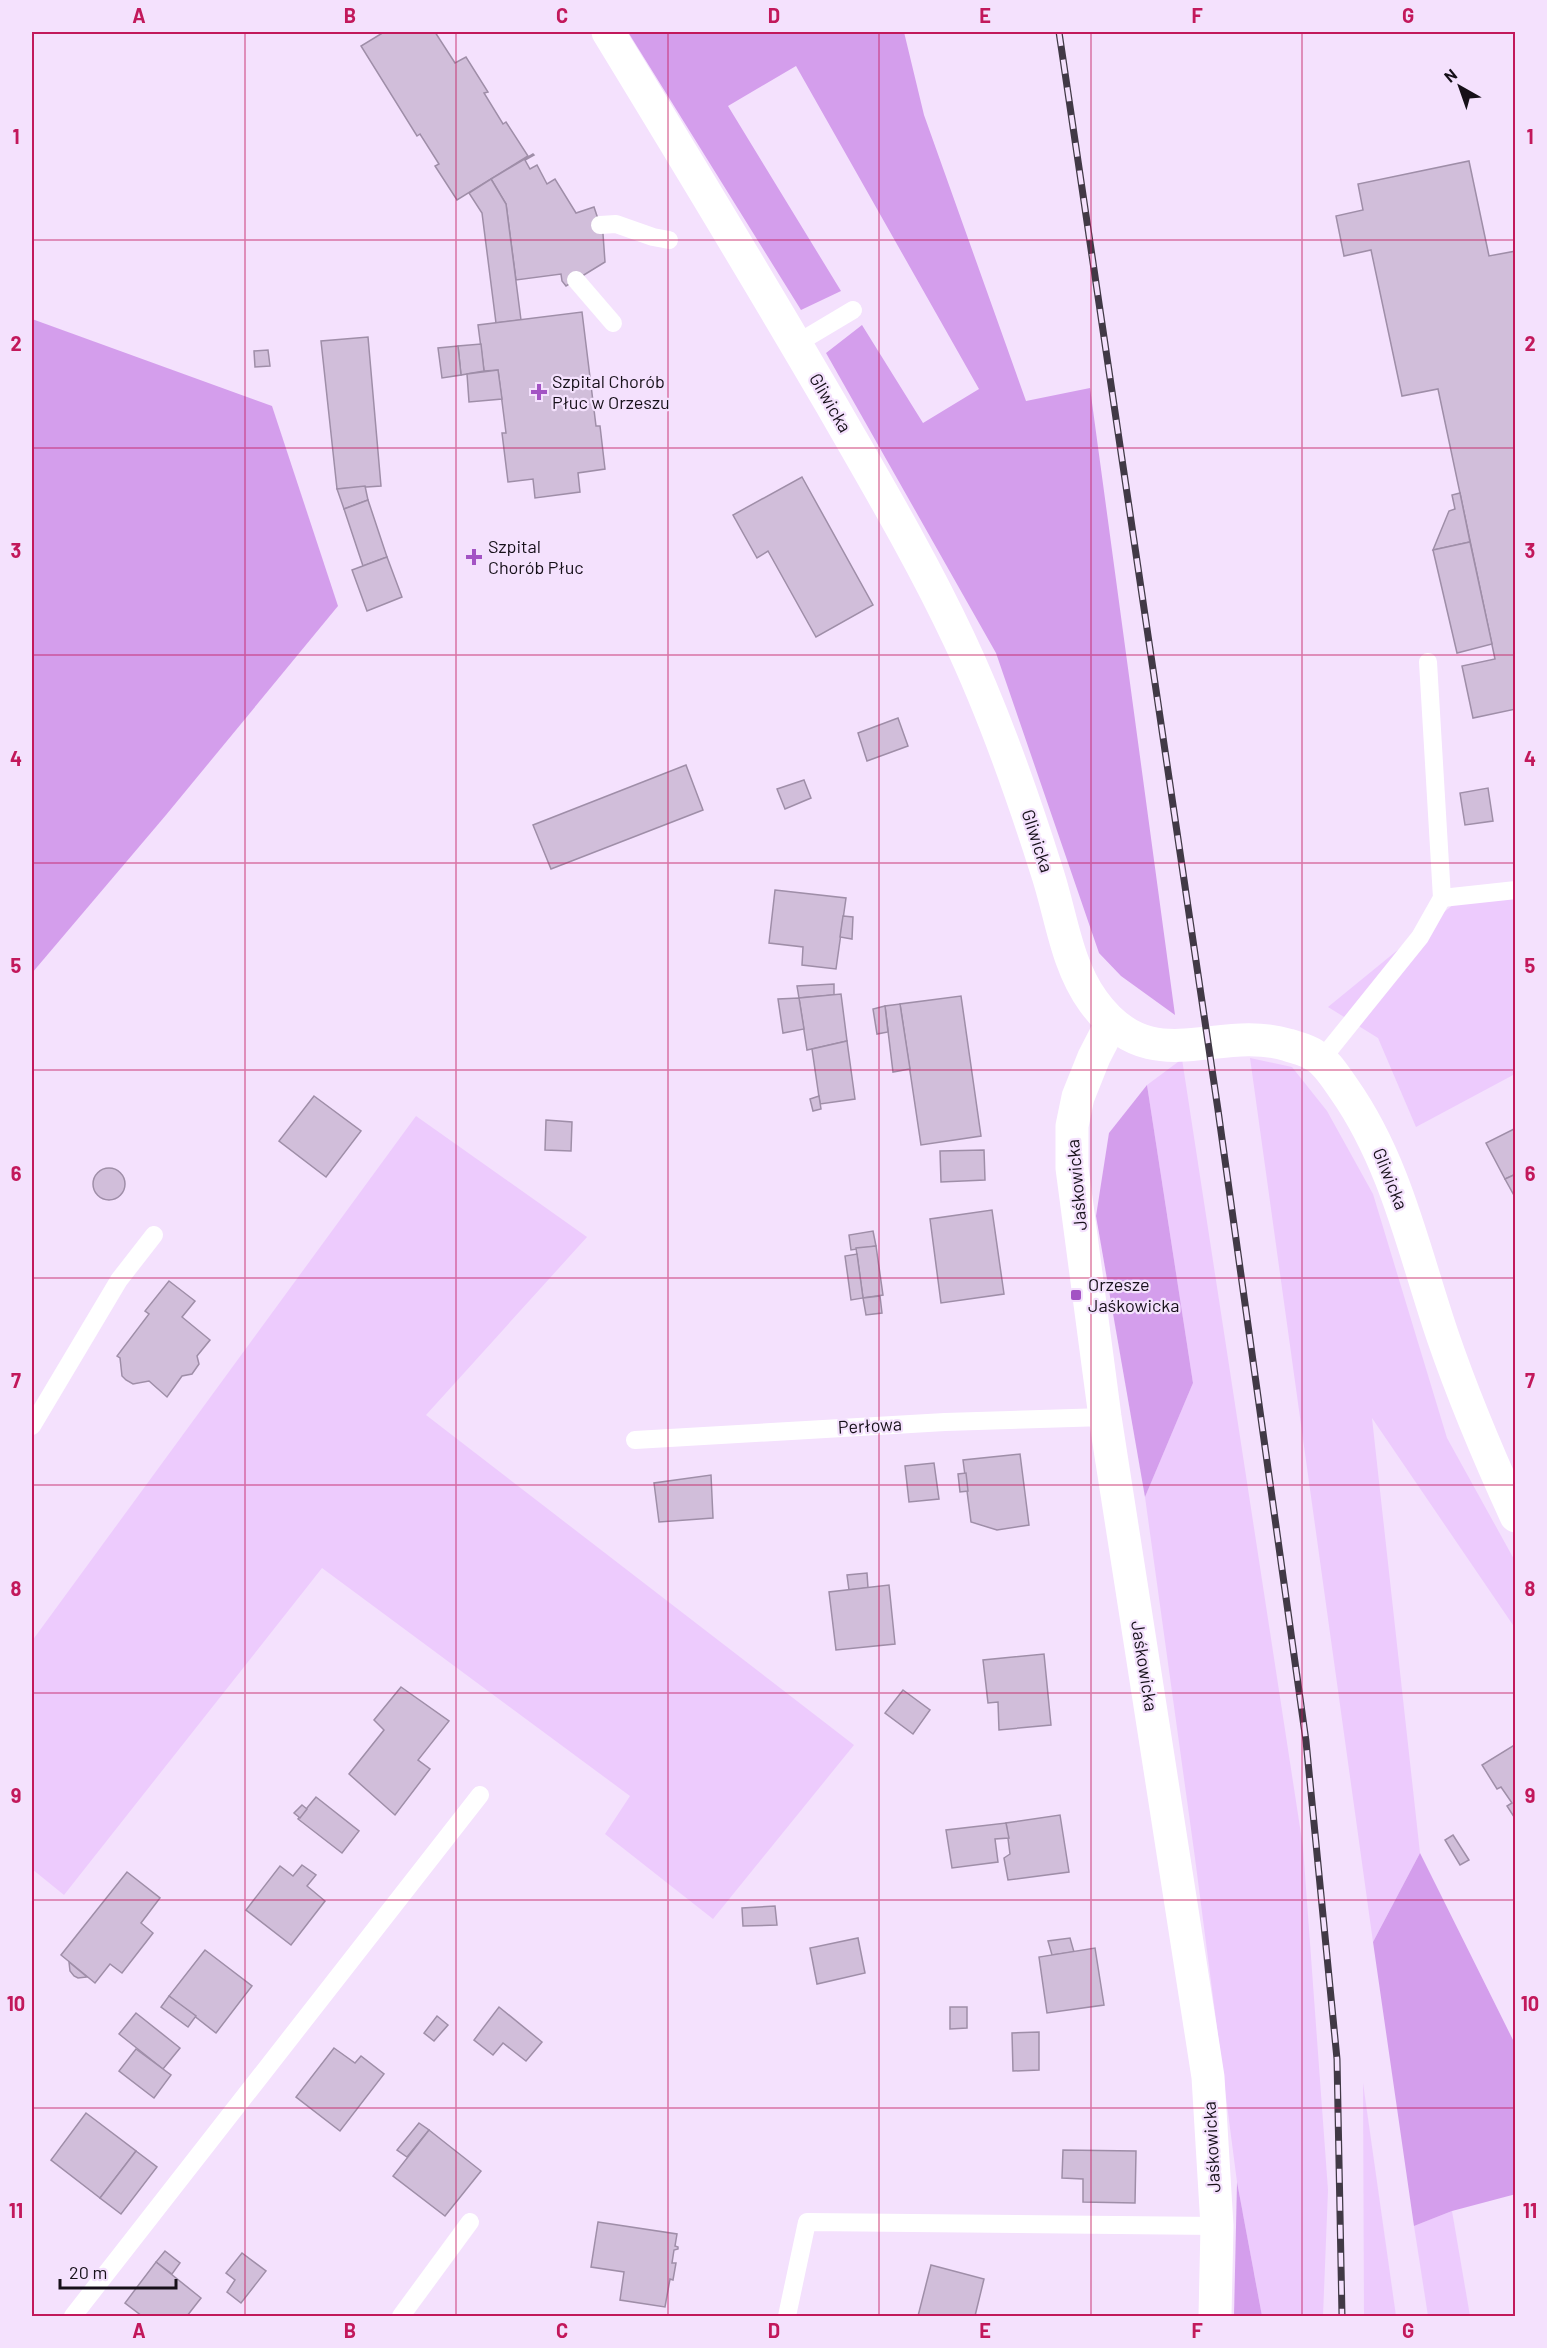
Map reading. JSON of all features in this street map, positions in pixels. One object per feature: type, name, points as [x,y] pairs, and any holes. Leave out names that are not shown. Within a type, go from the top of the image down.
[{"type":"main road","name":"Gliwicka","points":[[608,32],[796,344],[906,535],[960,640],[1025,804],[1056,900],[1075,969],[1091,999],[1111,1024],[1127,1035],[1145,1042],[1183,1047],[1238,1041],[1275,1041],[1312,1053],[1321,1060],[1363,1116],[1390,1175],[1473,1420],[1515,1516]]},
{"type":"main road","name":"Jaśkowicka","points":[[1111,1024],[1094,1057],[1078,1097],[1072,1126],[1072,1168],[1106,1417],[1208,2077],[1217,2226],[1215,2316]]},
{"type":"lane","points":[[600,225],[616,224],[669,240]]},
{"type":"lane","points":[[576,280],[613,323]]},
{"type":"lane","points":[[796,344],[853,310]]},
{"type":"lane","points":[[1321,1060],[1420,937],[1443,898],[1428,662]]},
{"type":"lane","points":[[1443,898],[1515,891]]},
{"type":"lane","points":[[32,1426],[119,1280],[154,1235]]},
{"type":"lane","name":"Perłowa","points":[[635,1440],[945,1422],[1106,1417]]},
{"type":"lane","points":[[73,2316],[480,1796]]},
{"type":"lane","points":[[400,2316],[470,2222]]},
{"type":"lane","points":[[787,2316],[807,2222],[1217,2226]]},
{"type":"shaded area","points":[[628,32],[904,32],[924,115],[1026,401],[1090,388],[1175,1015],[1121,976],[1099,953],[996,653],[826,353],[862,325],[923,423],[979,389],[796,66],[728,106],[841,291],[801,310]]},
{"type":"shaded area","points":[[32,319],[272,406],[338,606],[32,973]]},
{"type":"shaded area","points":[[1515,894],[1515,1074],[1416,1127],[1378,1038],[1328,1007],[1454,904]]},
{"type":"shaded area","points":[[1250,1058],[1292,1067],[1327,1111],[1373,1194],[1447,1438],[1515,1561],[1515,1628],[1372,1418],[1420,1853],[1373,1942]]},
{"type":"shaded area","points":[[1182,1059],[1303,1847],[1328,2190],[1323,2316],[1262,2316],[1237,2182],[1145,1497],[1193,1383],[1147,1085]]},
{"type":"shaded area","points":[[1147,1085],[1193,1383],[1145,1497],[1096,1216],[1109,1133]]},
{"type":"shaded area","points":[[416,1116],[587,1237],[426,1415],[854,1745],[713,1919],[605,1834],[630,1796],[322,1568],[64,1895],[32,1869],[32,1641]]},
{"type":"shaded area","points":[[1420,1853],[1515,2044],[1516,2194],[1452,2211],[1414,2226],[1373,1942]]},
{"type":"shaded area","points":[[1363,2083],[1396,2316],[1364,2316]]},
{"type":"shaded area","points":[[1237,2182],[1262,2316],[1234,2316]]},
{"type":"shaded area","points":[[1452,2211],[1470,2316],[1428,2316],[1414,2226]]},
{"type":"building","points":[[384,32],[435,32],[455,63],[466,57],[488,92],[484,93],[503,124],[506,122],[528,156],[457,200],[435,166],[439,164],[420,134],[417,136],[361,46]]},
{"type":"building","points":[[533,154],[525,160],[530,169],[537,165],[547,184],[555,179],[576,213],[594,207],[603,234],[605,262],[566,286],[561,274],[516,280],[506,204],[491,179]]},
{"type":"building","points":[[1469,161],[1489,256],[1516,251],[1516,709],[1473,718],[1462,666],[1495,659],[1438,389],[1402,396],[1371,250],[1344,256],[1336,216],[1363,210],[1358,184]]},
{"type":"building","points":[[491,179],[506,204],[521,320],[496,323],[482,213],[469,193]]},
{"type":"building","points":[[582,312],[596,426],[600,426],[605,469],[578,473],[580,492],[535,498],[533,479],[508,482],[502,433],[506,433],[498,370],[484,371],[478,325]]},
{"type":"building","points":[[368,337],[381,486],[337,489],[321,341]]},
{"type":"building","points":[[481,344],[484,371],[461,375],[458,346]]},
{"type":"building","points":[[458,346],[461,375],[442,378],[438,348]]},
{"type":"building","points":[[268,350],[270,366],[255,367],[254,351]]},
{"type":"building","points":[[498,370],[502,399],[469,402],[467,374]]},
{"type":"building","points":[[802,477],[873,605],[816,637],[768,551],[757,558],[733,515]]},
{"type":"building","points":[[365,486],[368,500],[344,509],[337,489]]},
{"type":"building","points":[[1460,493],[1470,542],[1433,550],[1449,511],[1455,509],[1452,495]]},
{"type":"building","points":[[368,500],[387,557],[363,566],[344,509]]},
{"type":"building","points":[[1470,542],[1492,644],[1457,653],[1433,550]]},
{"type":"building","points":[[387,557],[402,597],[367,611],[352,570]]},
{"type":"building","points":[[898,718],[908,746],[867,761],[858,733]]},
{"type":"building","points":[[686,765],[703,810],[551,869],[533,825]]},
{"type":"building","points":[[804,780],[811,798],[785,809],[777,789]]},
{"type":"building","points":[[1488,788],[1493,821],[1465,825],[1460,793]]},
{"type":"building","points":[[775,890],[846,898],[836,969],[802,965],[803,947],[769,943]]},
{"type":"building","points":[[843,916],[853,917],[852,939],[840,937]]},
{"type":"building","points":[[834,984],[834,995],[799,998],[797,986]]},
{"type":"building","points":[[841,994],[847,1041],[807,1050],[799,998]]},
{"type":"building","points":[[961,996],[981,1136],[921,1145],[900,1004]]},
{"type":"building","points":[[799,998],[804,1029],[783,1033],[778,999]]},
{"type":"building","points":[[900,1004],[910,1069],[893,1072],[885,1006]]},
{"type":"building","points":[[885,1006],[888,1032],[877,1034],[873,1009]]},
{"type":"building","points":[[847,1041],[855,1099],[820,1104],[812,1049]]},
{"type":"building","points":[[314,1096],[361,1131],[326,1177],[279,1141]]},
{"type":"building","points":[[819,1096],[821,1109],[813,1111],[810,1099]]},
{"type":"building","points":[[546,1120],[572,1122],[571,1151],[545,1150]]},
{"type":"building","points":[[1516,1128],[1516,1174],[1505,1179],[1486,1143]]},
{"type":"building","points":[[984,1150],[985,1180],[941,1182],[940,1151]]},
{"type":"building","points":[[109,1168],[120,1173],[125,1184],[120,1195],[109,1200],[98,1195],[93,1184],[98,1173]]},
{"type":"building","points":[[1516,1174],[1516,1199],[1505,1179]]},
{"type":"building","points":[[992,1210],[1004,1294],[941,1303],[930,1219]]},
{"type":"building","points":[[873,1231],[876,1246],[851,1250],[849,1235]]},
{"type":"building","points":[[876,1246],[883,1295],[863,1298],[856,1248]]},
{"type":"building","points":[[857,1254],[863,1298],[851,1300],[845,1256]]},
{"type":"building","points":[[169,1281],[195,1301],[182,1317],[210,1340],[197,1356],[199,1364],[192,1374],[182,1376],[167,1397],[149,1381],[133,1384],[126,1380],[122,1376],[120,1358],[117,1356],[149,1314],[145,1311]]},
{"type":"building","points":[[880,1296],[882,1313],[866,1315],[863,1298]]},
{"type":"building","points":[[1020,1454],[1029,1525],[997,1530],[971,1522],[963,1460]]},
{"type":"building","points":[[934,1463],[939,1499],[909,1502],[905,1466]]},
{"type":"building","points":[[966,1473],[968,1491],[960,1492],[958,1474]]},
{"type":"building","points":[[711,1475],[713,1518],[659,1522],[654,1483]]},
{"type":"building","points":[[867,1573],[868,1588],[849,1590],[847,1575]]},
{"type":"building","points":[[889,1585],[895,1644],[836,1650],[829,1592]]},
{"type":"building","points":[[1044,1654],[1051,1725],[999,1730],[998,1702],[988,1703],[983,1660]]},
{"type":"building","points":[[401,1687],[449,1721],[418,1760],[430,1769],[395,1815],[349,1774],[384,1730],[374,1720]]},
{"type":"building","points":[[903,1690],[930,1710],[913,1734],[885,1713]]},
{"type":"building","points":[[1516,1744],[1516,1820],[1507,1806],[1512,1803],[1501,1787],[1497,1789],[1482,1765]]},
{"type":"building","points":[[316,1797],[359,1831],[342,1853],[298,1819]]},
{"type":"building","points":[[302,1805],[307,1809],[300,1818],[294,1813]]},
{"type":"building","points":[[1060,1815],[1069,1872],[1008,1880],[1004,1858],[1010,1854],[1006,1823]]},
{"type":"building","points":[[1006,1823],[1009,1838],[995,1839],[998,1862],[952,1868],[946,1830]]},
{"type":"building","points":[[1453,1835],[1469,1860],[1460,1865],[1445,1840]]},
{"type":"building","points":[[302,1865],[316,1875],[307,1886],[325,1901],[291,1945],[246,1910],[280,1866],[293,1876]]},
{"type":"building","points":[[127,1872],[160,1898],[141,1923],[153,1933],[122,1973],[110,1964],[95,1983],[61,1955]]},
{"type":"building","points":[[775,1906],[777,1925],[743,1926],[742,1908]]},
{"type":"building","points":[[858,1938],[865,1973],[817,1984],[810,1948]]},
{"type":"building","points":[[1070,1938],[1074,1952],[1052,1955],[1048,1941]]},
{"type":"building","points":[[1095,1948],[1104,2005],[1047,2013],[1039,1957]]},
{"type":"building","points":[[205,1950],[252,1986],[216,2033],[169,1996]]},
{"type":"building","points":[[69,1962],[87,1977],[74,1976],[70,1971]]},
{"type":"building","points":[[169,1996],[196,2016],[188,2027],[161,2007]]},
{"type":"building","points":[[499,2007],[542,2042],[526,2061],[503,2043],[493,2055],[474,2040]]},
{"type":"building","points":[[950,2007],[967,2007],[967,2028],[950,2029]]},
{"type":"building","points":[[136,2013],[180,2048],[163,2069],[119,2034]]},
{"type":"building","points":[[437,2016],[448,2025],[434,2041],[424,2033]]},
{"type":"building","points":[[1039,2032],[1039,2070],[1013,2071],[1012,2033]]},
{"type":"building","points":[[334,2048],[355,2063],[361,2056],[384,2074],[340,2131],[296,2097]]},
{"type":"building","points":[[136,2049],[171,2075],[154,2098],[119,2071]]},
{"type":"building","points":[[86,2113],[136,2151],[100,2198],[51,2160]]},
{"type":"building","points":[[419,2123],[429,2130],[407,2157],[397,2150]]},
{"type":"building","points":[[429,2130],[481,2171],[445,2216],[393,2176]]},
{"type":"building","points":[[1063,2150],[1136,2151],[1135,2203],[1083,2202],[1083,2179],[1062,2178]]},
{"type":"building","points":[[136,2151],[157,2167],[121,2214],[100,2198]]},
{"type":"building","points":[[598,2222],[677,2234],[675,2246],[678,2249],[674,2250],[672,2263],[676,2263],[673,2280],[670,2279],[665,2307],[620,2300],[624,2272],[591,2267]]},
{"type":"building","points":[[165,2251],[180,2263],[172,2274],[156,2262]]},
{"type":"building","points":[[242,2253],[266,2271],[241,2303],[227,2292],[235,2280],[226,2273]]},
{"type":"building","points":[[156,2262],[201,2298],[187,2316],[142,2316],[125,2303]]},
{"type":"building","points":[[931,2265],[984,2279],[975,2316],[918,2316]]},
{"type":"railway","points":[[1059,32],[1218,1110],[1306,1741],[1337,2059],[1342,2316]]},
{"type":"place","name":"Szpital Chorób Płuc w Orzeszu","points":[[539,392]]},
{"type":"place","name":"Szpital Chorób Płuc","points":[[474,557]]},
{"type":"place","name":"Orzesze Jaśkowicka","points":[[1076,1295]]}]
